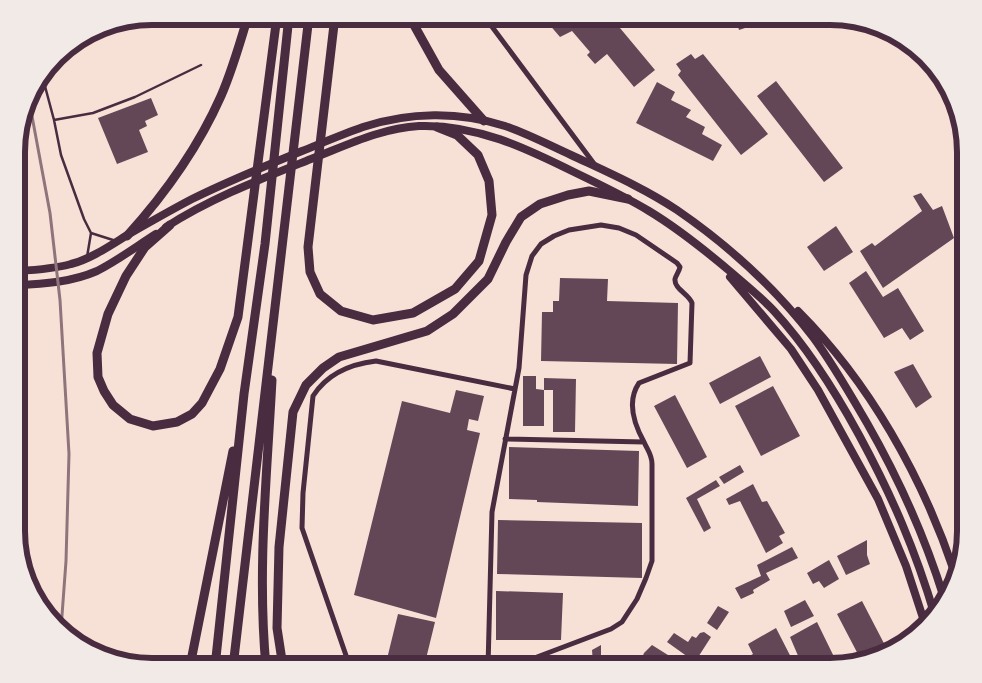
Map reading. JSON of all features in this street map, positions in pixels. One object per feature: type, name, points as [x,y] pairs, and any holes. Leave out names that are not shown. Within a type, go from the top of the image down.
[{"type":"highway","points":[[127,236],[152,208],[189,157],[205,130],[224,88],[245,25]]},
{"type":"highway","points":[[170,225],[145,247],[126,276],[108,314],[97,352],[98,377],[113,405],[130,419],[153,426],[177,422],[192,414],[202,403],[220,370],[238,317],[276,25]]},
{"type":"highway","points":[[216,658],[244,394],[265,244],[288,25]]},
{"type":"highway","points":[[234,658],[308,25]]},
{"type":"highway","points":[[334,25],[308,247],[310,272],[320,294],[341,311],[372,320],[413,314],[455,289],[479,261],[492,215],[489,181],[478,155],[457,135],[437,126]]},
{"type":"highway","points":[[414,25],[439,70],[484,121]]},
{"type":"highway","points":[[25,271],[45,270],[72,264],[117,242],[229,181],[361,128],[397,118],[429,115],[484,121],[521,132],[639,188],[676,210],[722,244],[811,325],[844,363],[872,404],[906,460],[933,516],[952,566]]},
{"type":"highway","points":[[25,285],[50,283],[85,275],[108,264],[187,214],[237,189],[357,141],[396,129],[418,126],[437,126],[476,131],[496,137],[545,158],[652,212],[714,258],[772,309],[804,347],[831,386],[881,474],[915,552],[932,606]]},
{"type":"highway","points":[[281,658],[277,628],[279,547],[293,412],[306,385],[323,368],[338,357],[427,331],[453,314],[488,279],[521,217],[540,204],[588,191],[628,199]]},
{"type":"highway","points":[[714,258],[791,349],[818,390],[878,499],[906,566],[923,618]]},
{"type":"highway","points":[[769,287],[796,316],[829,360],[880,445],[915,518],[934,565],[942,591]]},
{"type":"highway","points":[[265,658],[262,629],[262,568],[276,298]]},
{"type":"highway","points":[[192,658],[244,394]]},
{"type":"street","points":[[491,25],[597,168]]},
{"type":"street","points":[[488,658],[492,512],[519,368],[526,275],[532,256],[541,244],[554,236],[569,230],[588,226],[601,225],[619,228],[636,235],[677,263],[680,268],[675,278],[677,286],[690,297],[692,302],[690,364],[639,383],[633,397],[632,416],[652,455],[652,561],[637,599],[622,622],[611,630],[537,658]]},
{"type":"street","points":[[347,658],[302,528],[302,493],[313,396],[318,388],[330,377],[359,363],[376,361],[515,388]]},
{"type":"street","points":[[506,439],[644,442]]},
{"type":"lane","points":[[54,120],[92,112],[135,98],[201,65]]},
{"type":"lane","points":[[44,84],[61,155],[84,219],[91,233],[86,258]]},
{"type":"lane","points":[[91,233],[117,242]]},
{"type":"building","points":[[550,25],[618,25],[655,70],[634,87],[607,54],[595,64],[587,55],[590,52],[572,31],[560,37]]},
{"type":"building","points":[[738,25],[754,25],[739,30]]},
{"type":"building","points":[[691,54],[695,59],[703,54],[768,134],[741,155],[678,75],[681,71],[676,64]]},
{"type":"building","points":[[776,81],[843,168],[824,182],[757,96]]},
{"type":"building","points":[[657,82],[675,92],[671,100],[691,110],[686,117],[705,127],[702,134],[722,145],[713,161],[636,123]]},
{"type":"building","points":[[151,98],[158,115],[145,121],[147,126],[139,130],[148,152],[117,164],[98,118]]},
{"type":"building","points":[[921,193],[933,210],[942,206],[954,238],[883,288],[860,251],[872,243],[875,246],[922,211],[913,196]]},
{"type":"building","points":[[836,226],[853,252],[824,271],[807,247]]},
{"type":"building","points":[[866,271],[883,297],[898,288],[924,331],[910,340],[902,328],[884,338],[849,283]]},
{"type":"building","points":[[560,278],[608,279],[607,301],[678,303],[677,364],[541,361],[542,312],[553,312],[553,301],[559,301]]},
{"type":"building","points":[[760,356],[771,377],[720,404],[709,383]]},
{"type":"building","points":[[913,364],[932,397],[916,408],[894,372]]},
{"type":"building","points":[[523,376],[536,376],[536,389],[544,390],[544,426],[523,426]]},
{"type":"building","points":[[544,378],[576,379],[575,432],[553,432],[553,390],[544,390]]},
{"type":"building","points":[[773,386],[800,436],[761,456],[735,406]]},
{"type":"building","points":[[456,390],[484,396],[478,421],[469,419],[467,430],[480,433],[436,618],[354,595],[402,401],[450,413]]},
{"type":"building","points":[[675,395],[707,457],[687,468],[654,406]]},
{"type":"building","points":[[509,447],[639,451],[638,506],[509,499]]},
{"type":"building","points":[[740,465],[744,472],[724,484],[719,477]]},
{"type":"building","points":[[716,480],[720,486],[697,499],[711,528],[704,532],[686,498]]},
{"type":"building","points":[[753,484],[762,502],[767,501],[785,533],[779,536],[783,543],[766,553],[740,501],[729,505],[726,499]]},
{"type":"building","points":[[498,520],[642,523],[642,578],[497,574]]},
{"type":"building","points":[[867,540],[867,555],[870,564],[846,575],[837,556]]},
{"type":"building","points":[[792,547],[798,558],[766,573],[770,580],[753,590],[754,593],[741,599],[735,588],[761,576],[757,565]]},
{"type":"building","points":[[829,560],[839,579],[824,588],[819,581],[813,584],[807,573]]},
{"type":"building","points":[[496,591],[563,593],[561,640],[496,640]]},
{"type":"building","points":[[805,600],[814,616],[791,627],[784,611]]},
{"type":"building","points":[[862,601],[885,645],[858,655],[837,614]]},
{"type":"building","points":[[718,606],[729,612],[717,630],[707,623]]},
{"type":"building","points":[[398,614],[435,622],[426,658],[387,658]]},
{"type":"building","points":[[817,622],[834,658],[799,658],[790,637]]},
{"type":"building","points":[[776,628],[791,658],[746,658],[753,654],[748,644]]},
{"type":"building","points":[[704,632],[711,637],[698,658],[689,658],[667,642],[674,633],[688,642],[692,636],[696,638],[700,633]]},
{"type":"building","points":[[601,645],[601,658],[593,658],[592,650]]},
{"type":"building","points":[[652,645],[673,658],[642,658]]},
{"type":"railway","points":[[31,113],[50,213],[60,300],[69,454],[66,561],[62,621]]}]
